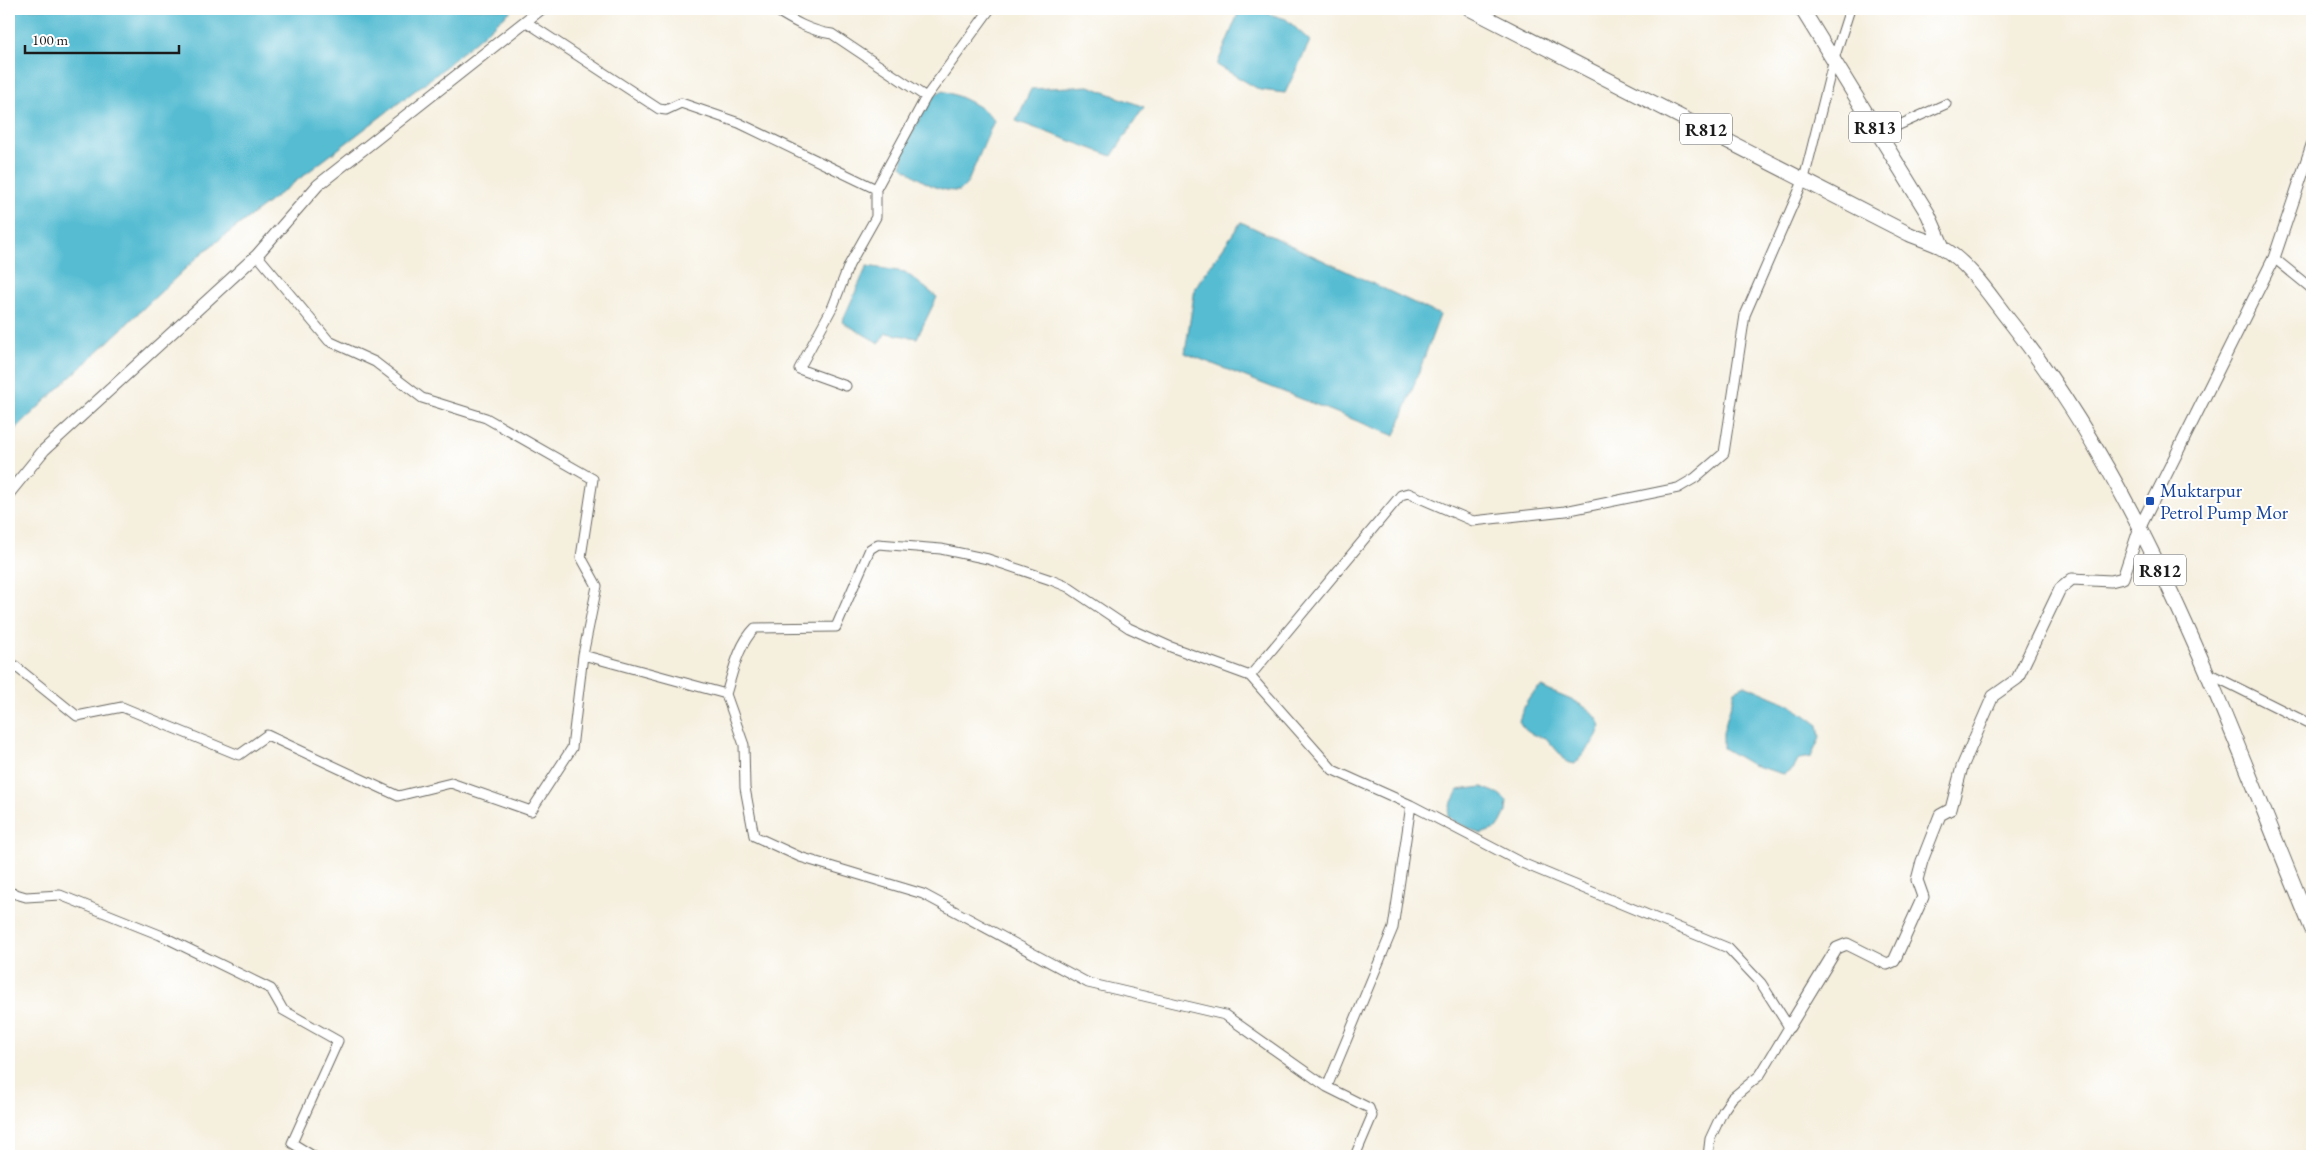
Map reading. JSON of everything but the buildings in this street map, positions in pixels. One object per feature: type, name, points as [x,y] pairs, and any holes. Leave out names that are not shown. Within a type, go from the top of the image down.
[{"type":"main road","name":"R812","points":[[1470,9],[1909,234],[1943,248],[1970,272],[2032,350],[2092,442],[2140,526],[2206,672],[2312,929]]},
{"type":"main road","name":"R813","points":[[1802,9],[1928,214],[1943,248]]},
{"type":"street","points":[[9,493],[44,450],[257,255],[318,185],[541,9]]},
{"type":"street","points":[[774,9],[792,21],[820,32],[832,34],[926,97]]},
{"type":"street","points":[[846,386],[799,369],[833,306],[853,257],[876,217],[876,189],[926,97],[990,9]]},
{"type":"street","points":[[1250,676],[1401,495],[1408,493],[1473,522],[1566,511],[1678,488],[1695,478],[1724,453],[1745,315],[1804,179],[1834,59],[1850,9]]},
{"type":"street","points":[[525,21],[659,109],[666,110],[681,103],[739,124],[876,189]]},
{"type":"street","points":[[1879,134],[1946,104]]},
{"type":"street","points":[[1708,1156],[1710,1140],[1732,1098],[1760,1075],[1837,948],[1847,944],[1887,964],[1896,957],[1923,897],[1917,880],[1922,861],[1940,815],[1951,809],[1962,767],[1993,696],[2017,678],[2060,589],[2072,578],[2111,581],[2123,578],[2140,526],[2274,258],[2312,145]]},
{"type":"street","points":[[9,661],[77,716],[122,707],[239,756],[266,735],[398,796],[451,783],[531,811],[572,748],[583,655],[597,586],[581,557],[594,479],[486,418],[422,398],[375,362],[329,341],[257,255]]},
{"type":"street","points":[[2274,258],[2312,290]]},
{"type":"street","points":[[1355,1156],[1372,1116],[1369,1108],[1327,1087],[1225,1015],[1088,983],[923,894],[800,857],[754,836],[745,788],[744,745],[726,694],[738,656],[748,635],[755,628],[836,627],[870,549],[878,544],[941,549],[988,559],[1051,580],[1068,587],[1129,628],[1171,647],[1250,676],[1333,770],[1411,805],[1522,863],[1669,922],[1728,948],[1761,983],[1789,1027]]},
{"type":"street","points":[[583,655],[726,694]]},
{"type":"street","points":[[2206,672],[2312,724]]},
{"type":"street","points":[[1327,1087],[1393,928],[1411,805]]},
{"type":"street","points":[[9,892],[26,897],[60,895],[160,935],[271,989],[283,1010],[338,1041],[292,1143],[313,1156]]},
{"type":"water","points":[[9,9],[513,9],[438,73],[202,253],[9,435]]},
{"type":"water","points":[[1240,9],[1252,9],[1286,19],[1310,41],[1285,93],[1260,90],[1217,65]]},
{"type":"water","points":[[1089,86],[1144,107],[1112,156],[1016,121],[1031,89]]},
{"type":"water","points":[[942,91],[962,98],[979,107],[991,116],[994,121],[967,184],[960,191],[952,191],[929,184],[902,166],[906,147],[914,128],[936,94]]},
{"type":"water","points":[[1241,222],[1440,315],[1395,436],[1185,353],[1195,288]]},
{"type":"water","points":[[867,266],[905,272],[937,297],[917,338],[886,333],[879,343],[842,322]]},
{"type":"water","points":[[1745,685],[1791,705],[1818,725],[1820,738],[1811,757],[1799,759],[1794,768],[1784,774],[1752,765],[1723,748],[1723,732],[1735,690]]},
{"type":"water","points":[[1542,687],[1584,706],[1597,718],[1601,726],[1595,740],[1575,764],[1567,762],[1546,738],[1530,733],[1519,721],[1530,697]]},
{"type":"water","points":[[1482,787],[1499,794],[1507,801],[1506,812],[1498,828],[1481,834],[1454,821],[1448,816],[1450,806],[1458,790]]},
{"type":"place","name":"Muktarpur Petrol Pump Mor","points":[[2150,501]]}]
